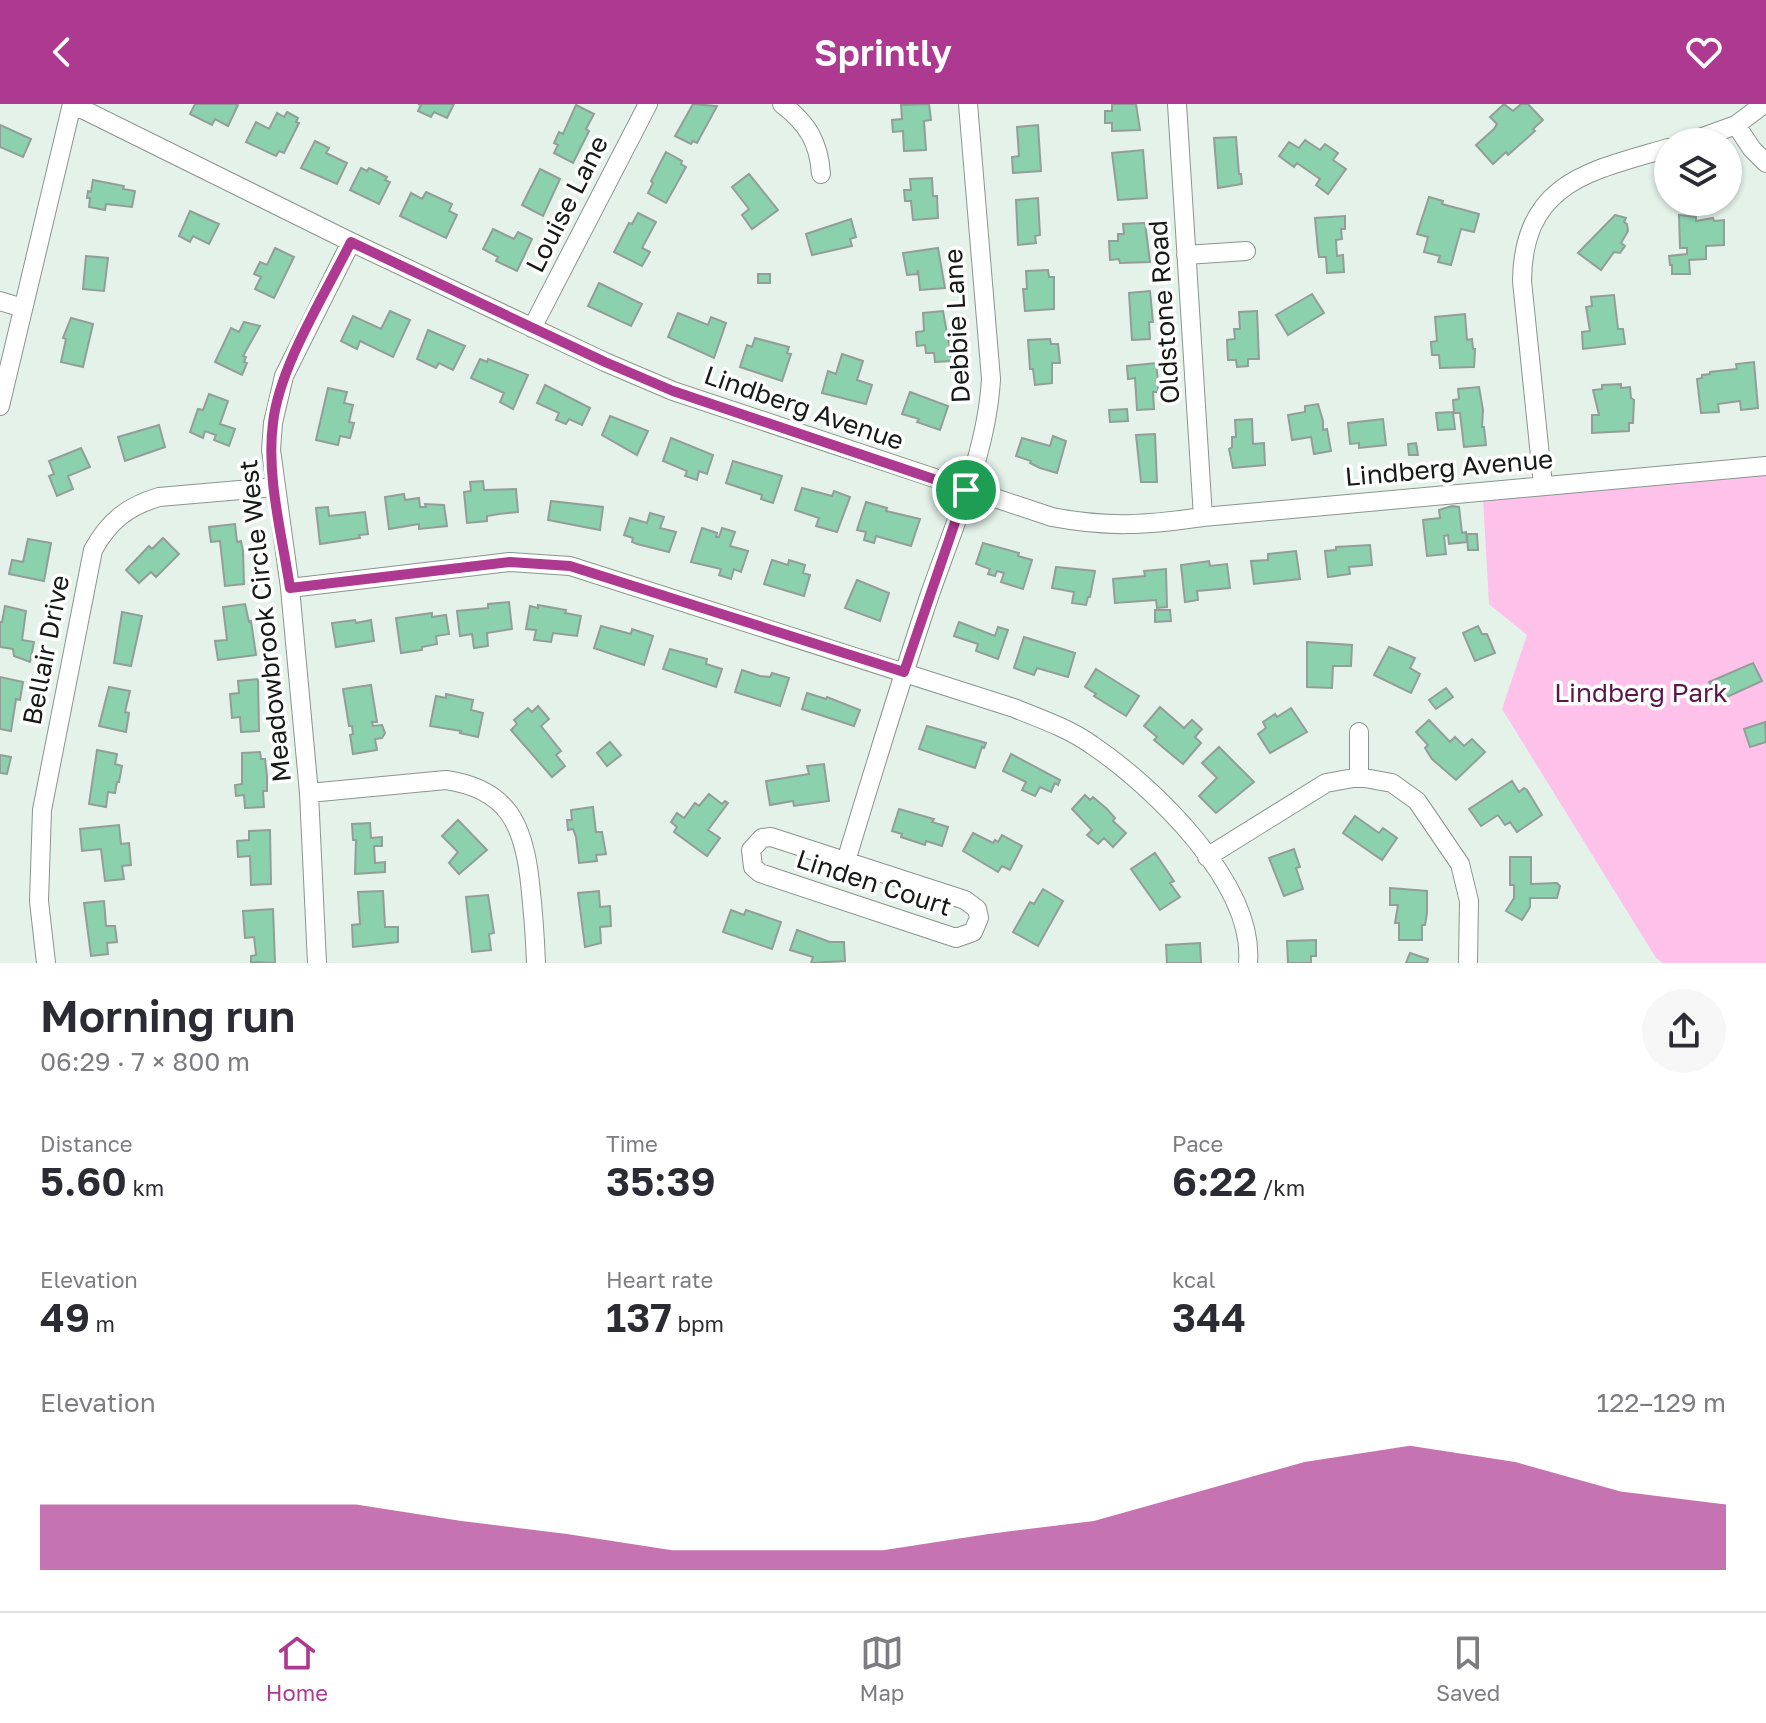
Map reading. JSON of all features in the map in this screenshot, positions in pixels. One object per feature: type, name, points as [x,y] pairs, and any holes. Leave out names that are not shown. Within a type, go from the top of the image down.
[{"type":"street","name":"Lindberg Avenue","points":[[72,104],[351,242],[673,391],[1052,517],[1088,524],[1143,525],[1766,466]]},
{"type":"street","points":[[0,406],[72,104]]},
{"type":"street","name":"Louise Lane","points":[[532,328],[648,104]]},
{"type":"street","points":[[782,104],[807,127],[816,143],[821,174]]},
{"type":"street","name":"Debbie Lane","points":[[846,861],[904,672],[986,425],[991,379],[968,104]]},
{"type":"street","name":"Oldstone Road","points":[[1177,104],[1203,517]]},
{"type":"street","points":[[1728,128],[1764,104]]},
{"type":"street","points":[[1736,125],[1766,163]]},
{"type":"street","points":[[1543,485],[1522,281],[1527,239],[1544,206],[1576,179],[1593,170],[1654,152]]},
{"type":"street","name":"Meadowbrook Circle West","points":[[317,963],[309,793],[290,588],[271,450],[273,423],[284,376],[351,242]]},
{"type":"street","points":[[1186,255],[1246,251]]},
{"type":"street","points":[[0,301],[23,308]]},
{"type":"street","name":"Bellair Drive","points":[[46,963],[39,901],[42,810],[93,550],[111,522],[141,502],[159,497],[275,487]]},
{"type":"street","points":[[290,588],[510,562],[570,566],[1014,708],[1068,730],[1091,744],[1155,795],[1231,890],[1246,933],[1248,963]]},
{"type":"street","points":[[1359,732],[1359,777]]},
{"type":"street","points":[[1207,857],[1326,783],[1359,777],[1375,778],[1404,790],[1417,801],[1454,852],[1469,901],[1468,963]]},
{"type":"street","points":[[309,793],[446,780],[463,782],[495,797],[519,826],[525,843],[535,925],[536,963]]},
{"type":"street","name":"Linden Court","points":[[771,837],[846,861],[971,902],[977,909],[978,925],[973,932],[956,938],[760,873],[753,867],[750,858],[756,843],[762,838],[771,837]]},
{"type":"green space","name":"Lindberg Park","points":[[1766,474],[1766,963],[1663,963],[1656,958],[1502,709],[1527,635],[1489,604],[1483,498]]},
{"type":"building","points":[[195,104],[238,105],[228,126],[215,119],[212,125],[190,114]]},
{"type":"building","points":[[418,104],[454,104],[447,118],[434,112],[431,117],[418,111],[421,105]]},
{"type":"building","points":[[693,104],[717,106],[697,143],[693,141],[691,144],[675,136]]},
{"type":"building","points":[[929,104],[931,120],[924,121],[926,150],[904,151],[903,131],[893,132],[892,120],[902,119],[901,105]]},
{"type":"building","points":[[1112,104],[1136,104],[1140,130],[1112,131],[1112,123],[1105,123],[1105,111],[1112,111]]},
{"type":"building","points":[[1504,104],[1513,111],[1521,104],[1528,104],[1543,120],[1508,155],[1506,152],[1493,164],[1476,145],[1494,129],[1497,124],[1490,117]]},
{"type":"building","points":[[576,105],[594,114],[573,163],[554,153],[558,145],[554,143],[559,132],[563,134]]},
{"type":"building","points":[[287,112],[298,118],[296,122],[299,123],[284,153],[279,151],[276,156],[246,142],[256,122],[269,129],[277,113],[284,117]]},
{"type":"building","points":[[0,125],[31,139],[23,157],[0,147]]},
{"type":"building","points":[[1038,125],[1041,171],[1013,173],[1012,157],[1019,156],[1017,127]]},
{"type":"building","points":[[1236,137],[1242,184],[1218,188],[1214,138]]},
{"type":"building","points":[[1305,140],[1320,150],[1325,144],[1338,153],[1333,160],[1346,169],[1328,194],[1316,185],[1320,179],[1297,163],[1294,167],[1279,156],[1289,142],[1299,148]]},
{"type":"building","points":[[315,141],[329,148],[326,153],[347,163],[337,184],[301,168]]},
{"type":"building","points":[[1143,150],[1147,198],[1118,200],[1112,153]]},
{"type":"building","points":[[666,152],[686,167],[666,203],[648,193]]},
{"type":"building","points":[[361,168],[367,171],[369,168],[387,177],[385,180],[390,182],[379,204],[350,190]]},
{"type":"building","points":[[540,169],[560,179],[543,216],[522,205]]},
{"type":"building","points":[[749,174],[778,210],[752,229],[742,215],[749,209],[732,187]]},
{"type":"building","points":[[932,178],[938,218],[913,220],[911,201],[905,201],[904,190],[911,190],[910,179]]},
{"type":"building","points":[[93,180],[135,191],[132,207],[106,204],[105,210],[89,207],[88,191],[91,192]]},
{"type":"building","points":[[426,192],[452,204],[449,211],[457,215],[446,238],[400,216],[411,193],[422,199]]},
{"type":"building","points":[[1429,197],[1443,201],[1442,204],[1479,214],[1474,232],[1461,229],[1451,265],[1438,262],[1440,256],[1424,252],[1428,237],[1417,234]]},
{"type":"building","points":[[1038,198],[1040,235],[1035,236],[1036,243],[1018,245],[1016,200]]},
{"type":"building","points":[[190,211],[219,224],[209,244],[193,236],[190,242],[179,236]]},
{"type":"building","points":[[638,213],[656,222],[642,248],[650,252],[642,266],[614,252],[629,223],[632,224]]},
{"type":"building","points":[[1615,215],[1626,218],[1624,222],[1628,231],[1621,243],[1625,246],[1620,253],[1614,252],[1601,270],[1578,253]]},
{"type":"building","points":[[1345,216],[1342,239],[1336,240],[1337,256],[1343,255],[1344,272],[1327,273],[1326,257],[1319,257],[1315,218]]},
{"type":"building","points":[[1679,216],[1696,217],[1696,221],[1724,220],[1724,245],[1706,246],[1706,259],[1689,260],[1690,274],[1672,274],[1669,256],[1687,254],[1687,248],[1680,248]]},
{"type":"building","points":[[851,219],[856,237],[850,239],[852,246],[812,255],[806,234]]},
{"type":"building","points":[[1145,223],[1150,262],[1120,263],[1119,259],[1110,260],[1109,241],[1118,241],[1118,234],[1124,234],[1123,224]]},
{"type":"building","points":[[493,229],[514,239],[518,232],[532,239],[517,271],[496,261],[498,257],[483,249]]},
{"type":"building","points":[[275,248],[294,257],[274,298],[255,289],[261,277],[254,274],[260,262],[267,265]]},
{"type":"building","points":[[938,248],[945,288],[920,290],[918,270],[917,274],[907,275],[903,253]]},
{"type":"building","points":[[86,256],[108,258],[104,291],[83,289]]},
{"type":"building","points":[[1048,270],[1049,277],[1054,277],[1054,309],[1025,311],[1023,289],[1027,289],[1026,271]]},
{"type":"building","points":[[758,274],[770,274],[770,283],[758,283]]},
{"type":"building","points":[[599,283],[642,304],[631,326],[588,306]]},
{"type":"building","points":[[1150,291],[1153,322],[1149,322],[1150,339],[1132,340],[1129,293]]},
{"type":"building","points":[[1312,294],[1324,313],[1288,335],[1276,315]]},
{"type":"building","points":[[1614,295],[1618,329],[1623,329],[1625,344],[1583,349],[1582,332],[1590,331],[1586,307],[1592,306],[1591,297]]},
{"type":"building","points":[[390,311],[410,320],[393,357],[360,341],[357,349],[341,341],[353,316],[381,329]]},
{"type":"building","points":[[943,311],[952,361],[935,362],[934,353],[926,353],[925,345],[917,346],[916,332],[924,331],[923,313]]},
{"type":"building","points":[[1257,311],[1259,359],[1248,359],[1248,366],[1237,367],[1236,360],[1228,360],[1227,340],[1235,339],[1234,329],[1240,329],[1239,312]]},
{"type":"building","points":[[678,313],[708,325],[711,317],[726,323],[714,358],[668,337]]},
{"type":"building","points":[[1465,314],[1467,340],[1472,339],[1475,349],[1474,367],[1440,368],[1439,355],[1432,355],[1431,342],[1437,341],[1435,317]]},
{"type":"building","points":[[71,318],[93,324],[83,367],[61,362],[66,339],[63,338]]},
{"type":"building","points":[[244,322],[260,326],[243,356],[247,363],[242,375],[215,362],[231,328],[239,332]]},
{"type":"building","points":[[428,330],[465,346],[453,370],[439,363],[436,368],[417,359]]},
{"type":"building","points":[[755,338],[789,347],[787,353],[791,354],[782,381],[740,367],[747,345],[752,347]]},
{"type":"building","points":[[1050,339],[1051,344],[1058,344],[1060,363],[1052,363],[1052,383],[1035,385],[1033,369],[1030,369],[1028,340]]},
{"type":"building","points":[[842,354],[863,361],[857,380],[872,385],[866,404],[822,393],[828,371],[836,374]]},
{"type":"building","points":[[480,359],[487,362],[488,359],[528,375],[513,409],[500,402],[504,393],[471,378]]},
{"type":"building","points":[[1754,362],[1758,408],[1741,410],[1740,401],[1718,404],[1719,412],[1701,413],[1697,379],[1710,372],[1737,369],[1736,364]]},
{"type":"building","points":[[1156,363],[1158,392],[1153,392],[1154,409],[1137,410],[1135,378],[1128,379],[1127,366]]},
{"type":"building","points":[[1621,384],[1621,388],[1630,387],[1634,400],[1633,423],[1629,423],[1629,431],[1592,433],[1592,415],[1599,415],[1593,390],[1602,389],[1602,385]]},
{"type":"building","points":[[545,385],[590,408],[582,425],[569,419],[566,424],[556,420],[559,413],[537,403]]},
{"type":"building","points":[[1479,387],[1486,445],[1464,447],[1460,413],[1454,413],[1453,400],[1459,399],[1458,389]]},
{"type":"building","points":[[328,388],[347,392],[344,403],[353,405],[349,422],[354,423],[350,438],[340,436],[338,445],[316,440]]},
{"type":"building","points":[[910,392],[948,406],[940,430],[902,414]]},
{"type":"building","points":[[209,394],[228,401],[220,424],[235,429],[229,446],[214,440],[216,435],[205,431],[203,438],[190,432],[198,409],[203,410]]},
{"type":"building","points":[[1318,404],[1331,451],[1314,454],[1311,437],[1292,440],[1288,415],[1305,412],[1305,406]]},
{"type":"building","points":[[1127,409],[1128,421],[1110,422],[1109,410]]},
{"type":"building","points":[[1453,412],[1455,429],[1438,430],[1436,413]]},
{"type":"building","points":[[610,416],[648,431],[637,455],[602,435]]},
{"type":"building","points":[[1252,419],[1253,444],[1264,443],[1265,465],[1233,468],[1229,449],[1232,447],[1232,437],[1236,437],[1235,420]]},
{"type":"building","points":[[1383,419],[1386,445],[1359,448],[1359,443],[1350,444],[1348,423]]},
{"type":"building","points":[[159,425],[165,447],[125,461],[118,437]]},
{"type":"building","points":[[1155,434],[1157,482],[1141,482],[1136,435]]},
{"type":"building","points":[[1053,436],[1066,441],[1057,473],[1016,456],[1022,438],[1050,446]]},
{"type":"building","points":[[671,438],[713,455],[707,474],[699,471],[697,480],[685,476],[687,471],[663,461]]},
{"type":"building","points":[[1416,443],[1418,455],[1409,455],[1408,444]]},
{"type":"building","points":[[81,448],[90,467],[68,476],[73,489],[57,496],[49,476],[54,474],[49,461]]},
{"type":"building","points":[[733,461],[782,476],[773,503],[761,499],[762,495],[726,483]]},
{"type":"building","points":[[483,481],[484,490],[516,489],[518,512],[487,516],[487,521],[467,523],[464,492],[471,491],[470,482]]},
{"type":"building","points":[[802,488],[832,496],[834,491],[850,497],[837,532],[816,526],[819,518],[795,510]]},
{"type":"building","points":[[404,494],[405,500],[419,498],[420,507],[426,507],[425,504],[444,505],[447,526],[419,529],[419,524],[389,529],[385,497]]},
{"type":"building","points":[[551,501],[603,507],[600,530],[548,520]]},
{"type":"building","points":[[866,502],[887,508],[886,511],[920,519],[911,546],[876,536],[874,543],[864,540],[866,532],[857,530]]},
{"type":"building","points":[[328,507],[329,516],[365,512],[368,534],[320,544],[316,508]]},
{"type":"building","points":[[1459,507],[1462,533],[1466,532],[1467,542],[1449,544],[1448,535],[1444,536],[1446,554],[1427,556],[1423,520],[1440,518],[1439,510]]},
{"type":"building","points":[[650,513],[664,517],[660,528],[676,532],[669,552],[637,544],[632,542],[633,538],[624,535],[630,518],[647,523]]},
{"type":"building","points":[[235,524],[237,542],[241,541],[243,551],[244,584],[225,586],[220,541],[211,542],[209,527]]},
{"type":"building","points":[[702,528],[717,533],[716,537],[719,537],[722,528],[735,532],[730,546],[748,551],[741,572],[734,569],[731,579],[719,575],[721,569],[691,562]]},
{"type":"building","points":[[1467,534],[1477,534],[1478,550],[1468,550]]},
{"type":"building","points":[[163,538],[179,554],[156,577],[151,572],[139,583],[126,570],[149,546],[152,549]]},
{"type":"building","points":[[28,539],[51,543],[44,581],[9,574],[12,560],[23,562]]},
{"type":"building","points":[[983,543],[1032,560],[1023,589],[1001,582],[1004,573],[997,571],[995,576],[988,574],[990,569],[976,564]]},
{"type":"building","points":[[1370,545],[1372,565],[1349,567],[1350,574],[1328,577],[1325,551],[1336,550],[1336,547]]},
{"type":"building","points":[[1296,551],[1300,579],[1254,584],[1251,561],[1268,560],[1268,554]]},
{"type":"building","points":[[772,560],[788,565],[789,560],[805,565],[803,573],[810,575],[804,596],[764,584]]},
{"type":"building","points":[[1209,561],[1210,566],[1227,564],[1230,588],[1197,591],[1198,600],[1185,602],[1181,565]]},
{"type":"building","points":[[1056,567],[1095,571],[1086,605],[1072,603],[1074,592],[1052,588]]},
{"type":"building","points":[[1166,569],[1167,607],[1157,608],[1156,600],[1115,603],[1113,579],[1145,576],[1144,571]]},
{"type":"building","points":[[857,580],[889,593],[880,621],[845,608]]},
{"type":"building","points":[[509,602],[512,629],[487,633],[488,646],[474,648],[472,634],[460,636],[457,611]]},
{"type":"building","points":[[245,604],[256,655],[218,660],[215,641],[227,640],[223,607]]},
{"type":"building","points":[[538,605],[581,616],[577,636],[553,633],[551,642],[534,640],[536,630],[526,629],[530,606],[538,608]]},
{"type":"building","points":[[5,606],[26,611],[22,640],[34,642],[30,662],[14,656],[13,649],[0,647],[0,622]]},
{"type":"building","points":[[1155,610],[1170,610],[1171,621],[1155,622]]},
{"type":"building","points":[[122,612],[142,616],[131,666],[114,663]]},
{"type":"building","points":[[432,613],[432,617],[446,615],[449,634],[436,636],[437,644],[422,647],[422,650],[401,653],[396,618]]},
{"type":"building","points":[[355,620],[356,623],[371,620],[374,641],[336,647],[332,623]]},
{"type":"building","points":[[959,622],[995,636],[998,627],[1008,630],[998,659],[976,651],[978,644],[954,636]]},
{"type":"building","points":[[601,626],[631,634],[632,629],[653,636],[644,665],[594,648]]},
{"type":"building","points":[[1478,626],[1482,634],[1487,634],[1495,653],[1475,661],[1463,633]]},
{"type":"building","points":[[1024,637],[1075,653],[1068,677],[1037,668],[1034,675],[1014,668]]},
{"type":"building","points":[[1307,642],[1352,645],[1351,666],[1333,666],[1332,688],[1307,687]]},
{"type":"building","points":[[1389,647],[1415,658],[1410,668],[1420,674],[1411,693],[1374,675]]},
{"type":"building","points":[[670,649],[707,659],[706,664],[722,669],[716,687],[663,669]]},
{"type":"building","points":[[1753,663],[1762,681],[1718,701],[1709,682]]},
{"type":"building","points":[[1096,669],[1139,696],[1126,716],[1085,687]]},
{"type":"building","points":[[742,670],[760,676],[770,677],[772,673],[789,678],[780,706],[735,692]]},
{"type":"building","points":[[0,677],[23,682],[20,700],[16,699],[11,731],[0,729]]},
{"type":"building","points":[[258,679],[259,731],[241,732],[240,717],[232,718],[230,694],[239,693],[238,681]]},
{"type":"building","points":[[371,685],[377,722],[372,722],[373,726],[382,725],[385,733],[382,738],[375,739],[377,750],[353,754],[352,726],[349,726],[343,689]]},
{"type":"building","points":[[109,687],[130,691],[125,712],[129,713],[126,732],[99,726]]},
{"type":"building","points":[[1446,688],[1453,697],[1436,709],[1429,700]]},
{"type":"building","points":[[807,693],[860,710],[854,726],[802,709]]},
{"type":"building","points":[[446,694],[473,700],[471,710],[483,713],[478,737],[430,726],[436,696],[446,698]]},
{"type":"building","points":[[538,706],[549,719],[541,726],[561,751],[556,755],[565,766],[552,777],[511,730],[517,724],[514,720],[528,708],[532,712]]},
{"type":"building","points":[[1160,707],[1184,728],[1192,720],[1202,729],[1195,737],[1201,743],[1183,764],[1154,740],[1157,737],[1144,726]]},
{"type":"building","points":[[1291,708],[1307,732],[1270,753],[1258,734],[1266,728],[1263,722]]},
{"type":"building","points":[[1429,720],[1450,742],[1455,737],[1464,746],[1472,739],[1485,752],[1456,780],[1432,759],[1425,748],[1428,745],[1416,732]]},
{"type":"building","points":[[1765,722],[1766,742],[1750,747],[1744,729]]},
{"type":"building","points":[[927,726],[986,743],[975,768],[919,749]]},
{"type":"building","points":[[610,742],[621,755],[607,766],[597,753]]},
{"type":"building","points":[[1219,747],[1254,782],[1216,813],[1199,796],[1217,778],[1202,763]]},
{"type":"building","points":[[97,750],[117,754],[115,764],[122,766],[115,793],[108,792],[106,807],[89,804]]},
{"type":"building","points":[[260,752],[261,759],[265,759],[267,776],[267,791],[263,791],[264,807],[245,808],[244,795],[236,796],[235,785],[242,784],[242,753]]},
{"type":"building","points":[[1011,754],[1060,780],[1058,785],[1055,783],[1051,792],[1040,787],[1035,796],[1022,790],[1026,782],[1003,771]]},
{"type":"building","points":[[0,755],[11,757],[7,774],[0,773]]},
{"type":"building","points":[[824,764],[829,801],[794,806],[793,801],[770,805],[766,781],[809,774],[807,766]]},
{"type":"building","points":[[1512,781],[1519,792],[1524,788],[1527,790],[1542,815],[1517,832],[1510,822],[1505,825],[1498,815],[1481,826],[1469,809]]},
{"type":"building","points":[[709,794],[722,804],[725,801],[728,803],[708,830],[720,838],[707,856],[674,832],[677,827],[671,822],[677,813],[684,818],[695,803],[699,806]]},
{"type":"building","points":[[1085,795],[1090,800],[1093,797],[1107,809],[1115,818],[1113,821],[1126,833],[1113,847],[1104,838],[1098,844],[1087,835],[1092,830],[1072,809]]},
{"type":"building","points":[[593,807],[596,832],[602,832],[606,854],[596,855],[597,861],[579,863],[576,837],[573,829],[568,830],[567,820],[572,820],[571,810]]},
{"type":"building","points":[[899,809],[934,819],[932,822],[948,827],[942,846],[926,841],[925,845],[892,831]]},
{"type":"building","points":[[1355,816],[1379,833],[1383,828],[1397,838],[1382,860],[1343,833]]},
{"type":"building","points":[[458,820],[487,850],[459,874],[449,863],[458,852],[442,836]]},
{"type":"building","points":[[370,823],[371,838],[382,837],[382,846],[374,846],[375,863],[385,862],[385,872],[355,874],[356,840],[353,840],[352,824]]},
{"type":"building","points":[[119,825],[121,844],[129,843],[131,865],[122,866],[124,879],[105,881],[101,849],[82,851],[80,829]]},
{"type":"building","points":[[270,830],[271,884],[251,885],[250,856],[238,857],[237,841],[249,840],[249,831]]},
{"type":"building","points":[[973,833],[993,843],[995,840],[998,842],[1002,835],[1022,846],[1010,870],[1002,866],[998,872],[963,851]]},
{"type":"building","points":[[1294,849],[1303,889],[1284,896],[1269,858]]},
{"type":"building","points":[[1155,853],[1174,881],[1170,883],[1180,897],[1160,910],[1131,869]]},
{"type":"building","points":[[1510,857],[1531,857],[1531,884],[1557,883],[1560,886],[1557,898],[1530,898],[1530,907],[1522,920],[1506,911],[1514,898],[1514,885],[1510,885]]},
{"type":"building","points":[[1390,888],[1427,891],[1422,940],[1399,940],[1399,923],[1395,923],[1398,905],[1390,905]]},
{"type":"building","points":[[1043,889],[1063,901],[1038,946],[1013,932],[1030,902],[1034,904]]},
{"type":"building","points":[[383,891],[385,927],[398,927],[398,942],[353,947],[352,925],[360,924],[358,892]]},
{"type":"building","points":[[599,891],[600,907],[610,906],[611,926],[600,927],[601,943],[585,947],[578,893]]},
{"type":"building","points":[[488,895],[494,933],[489,934],[491,950],[472,952],[466,897]]},
{"type":"building","points":[[104,901],[106,926],[115,926],[117,942],[107,943],[108,954],[91,956],[84,903]]},
{"type":"building","points":[[273,909],[275,963],[251,962],[251,956],[256,955],[254,937],[245,938],[243,911]]},
{"type":"building","points":[[731,910],[744,915],[746,910],[781,922],[772,949],[723,932]]},
{"type":"building","points":[[797,930],[830,942],[844,942],[845,961],[811,963],[813,957],[790,950]]},
{"type":"building","points":[[1316,940],[1316,956],[1311,956],[1311,963],[1288,963],[1287,941]]},
{"type":"building","points":[[1200,943],[1201,963],[1167,963],[1166,945]]},
{"type":"building","points":[[1410,953],[1428,959],[1427,963],[1406,963]]},
{"type":"route","points":[[351,242],[673,391],[966,490],[904,672],[570,566],[510,562],[290,588],[271,450],[273,423],[284,376],[351,242]]}]
